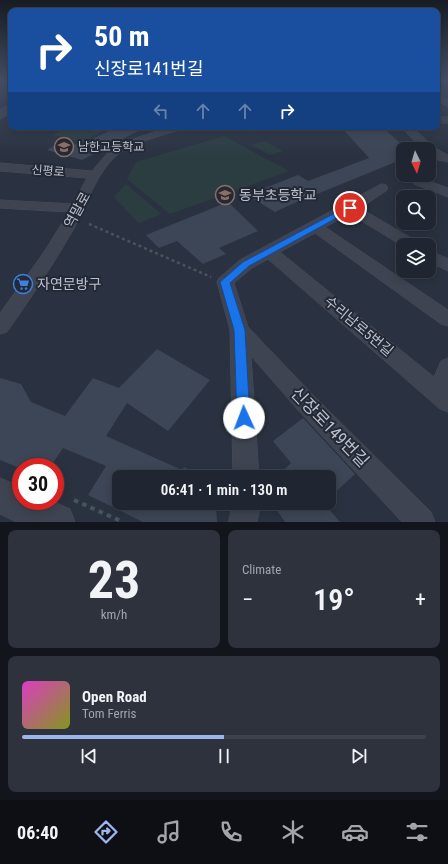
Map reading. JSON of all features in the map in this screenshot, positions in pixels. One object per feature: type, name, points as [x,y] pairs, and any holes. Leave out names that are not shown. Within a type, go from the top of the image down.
[{"type":"street","name":"역말로","points":[[0,327],[50,254],[106,160],[117,149],[171,130]]},
{"type":"street","points":[[410,130],[442,160],[448,144]]},
{"type":"street","name":"신평로","points":[[0,168],[96,175]]},
{"type":"street","points":[[420,182],[439,192]]},
{"type":"street","points":[[246,470],[240,330],[225,282],[246,264],[314,226],[350,208],[382,188]]},
{"type":"street","points":[[0,204],[78,208]]},
{"type":"street","points":[[350,208],[401,238]]},
{"type":"street","points":[[314,226],[448,320]]},
{"type":"street","name":"수리남로5번길","points":[[269,251],[444,399]]},
{"type":"street","points":[[436,259],[448,266]]},
{"type":"street","name":"신장로149번길","points":[[240,330],[306,403],[421,522]]},
{"type":"street","points":[[444,399],[448,368]]},
{"type":"street","points":[[0,496],[12,499]]},
{"type":"street","points":[[243,522],[246,510]]},
{"type":"path","points":[[89,224],[225,282]]},
{"type":"path","points":[[63,510],[123,522]]},
{"type":"shaded area","points":[[63,130],[105,130],[82,142],[53,135]]},
{"type":"shaded area","points":[[224,136],[289,171],[170,214],[127,179],[136,162]]},
{"type":"shaded area","points":[[264,141],[283,151],[270,155],[251,145]]},
{"type":"shaded area","points":[[126,184],[161,214],[139,223],[114,197]]},
{"type":"building","points":[[112,130],[140,130],[82,160],[47,150],[62,141],[79,145]]},
{"type":"building","points":[[344,130],[385,130],[399,142],[396,142],[396,162],[275,212],[247,195],[298,175],[308,181],[369,158]]},
{"type":"building","points":[[228,202],[258,231],[219,248],[226,254],[203,264],[177,241],[159,248],[146,235]]},
{"type":"building","points":[[157,349],[210,380],[168,431],[127,403],[106,436],[182,470],[112,470],[112,507],[88,495],[106,466],[63,448],[56,458],[12,458],[12,465],[0,460],[0,378],[21,384],[31,402],[65,416],[93,378],[119,388]]},
{"type":"building","points":[[303,418],[355,474],[336,492],[336,470],[284,470],[291,463],[273,441]]},
{"type":"building","points":[[184,467],[190,470],[182,470]]},
{"type":"building","points":[[119,510],[216,510],[217,522],[143,522]]},
{"type":"building","points":[[277,510],[330,510],[340,522],[285,522]]},
{"type":"place","name":"남한고등학교","points":[[64,147]]},
{"type":"place","name":"동부초등학교","points":[[225,195]]},
{"type":"place","name":"자연문방구","points":[[23,284]]},
{"type":"route","points":[[244,418],[240,330],[225,282],[246,264],[350,208]]}]
